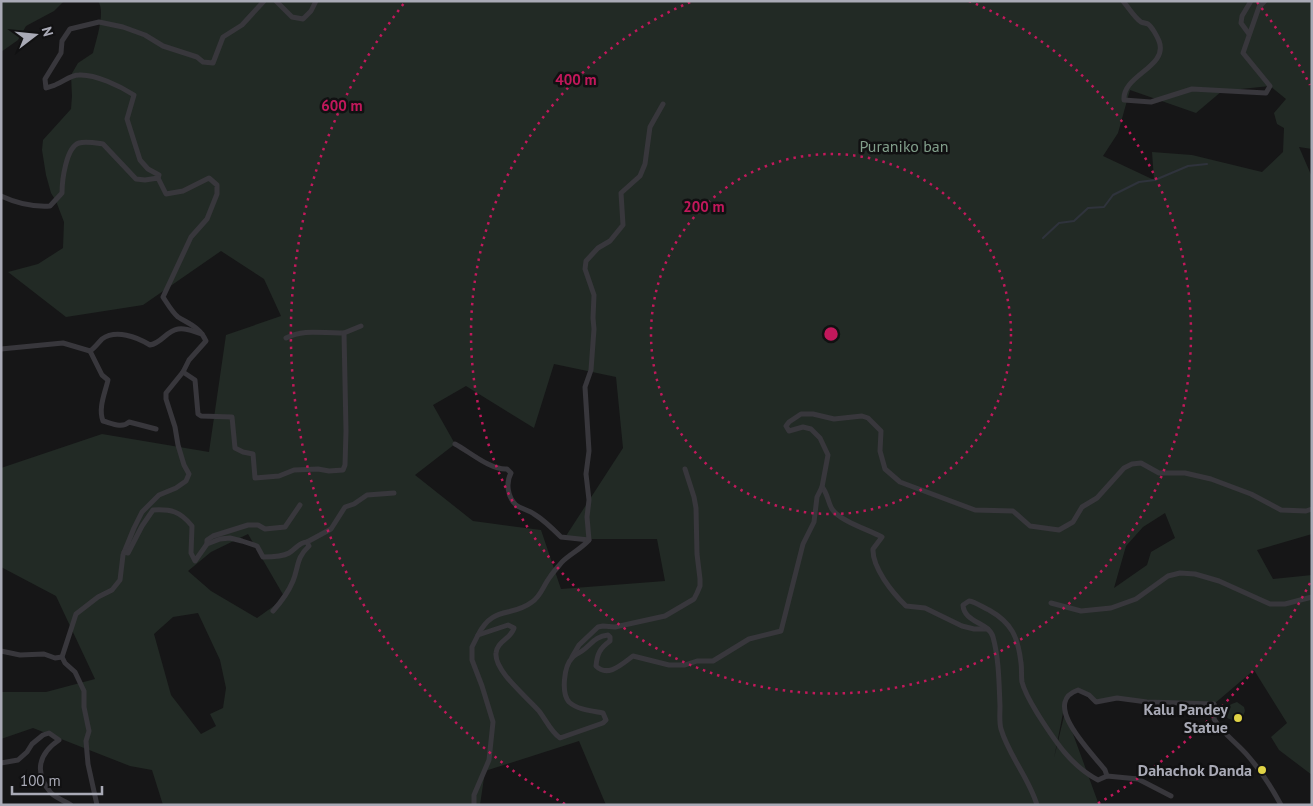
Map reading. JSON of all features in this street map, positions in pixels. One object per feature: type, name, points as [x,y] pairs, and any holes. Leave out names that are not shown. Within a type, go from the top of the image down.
[{"type":"street","points":[[97,805],[87,756],[86,740],[89,731],[84,707],[84,691],[75,672],[65,664],[62,657],[76,614],[98,597],[112,590],[120,580],[124,552],[142,512],[159,495],[176,488],[186,481],[189,474],[180,452],[166,393],[206,340],[203,334],[192,324],[177,316],[162,297],[191,237],[207,219],[217,194],[217,185],[209,178],[184,191],[166,194],[158,178],[160,175],[148,169],[140,160],[127,119],[134,95],[121,87],[78,74],[63,80],[57,85],[46,88],[45,79],[61,54],[62,41],[70,29],[99,22],[145,34],[163,46],[197,57],[203,62],[214,62],[223,36],[242,25],[264,1]]},
{"type":"street","points":[[276,1],[292,17],[303,19],[311,11],[316,1]]},
{"type":"street","points":[[1123,1],[1142,22],[1148,24],[1159,42],[1160,51],[1154,62],[1131,82],[1124,93],[1124,100],[1151,102],[1192,89],[1266,93],[1270,86],[1243,53],[1259,7],[1265,1]]},
{"type":"street","points":[[1249,34],[1241,23],[1242,16],[1252,1]]},
{"type":"street","points":[[474,805],[474,795],[489,760],[493,722],[472,660],[472,647],[486,621],[495,615],[533,602],[562,563],[588,540],[587,518],[589,500],[586,474],[588,451],[585,387],[591,370],[594,296],[586,269],[586,261],[598,248],[610,241],[623,225],[621,193],[640,176],[645,164],[650,127],[663,104]]},
{"type":"street","points":[[1,196],[12,202],[38,207],[50,206],[60,197],[67,158],[72,147],[80,142],[103,144],[136,179],[158,178]]},
{"type":"street","points":[[286,338],[296,333],[309,331],[344,333],[361,326]]},
{"type":"street","points":[[90,351],[96,348],[101,340],[110,335],[136,337],[150,344],[155,344],[162,340],[169,332],[177,329],[185,329],[203,334]]},
{"type":"street","points":[[183,372],[195,380],[198,414],[201,416],[232,417],[235,448],[253,454],[256,478],[279,476],[294,470],[343,470],[345,465],[346,431],[344,333]]},
{"type":"street","points":[[1,350],[63,343],[90,351],[102,375],[108,380],[100,415],[103,421],[121,426],[129,422],[156,429]]},
{"type":"street","points":[[572,658],[584,650],[596,638],[608,635],[610,641],[598,653],[596,666],[605,671],[610,671],[633,656],[669,665],[685,665],[697,661],[713,661],[749,639],[781,631],[803,544],[814,522],[817,497],[822,487],[828,455],[820,438],[811,429],[803,427],[789,431],[786,426],[801,414],[834,418],[862,416],[868,418],[881,431],[880,450],[885,469],[900,482],[975,510],[1013,511],[1030,526],[1060,530],[1073,522],[1082,507],[1096,498],[1124,468],[1132,464],[1141,463],[1159,472],[1185,473],[1211,480],[1251,494],[1280,510],[1312,509]]},
{"type":"street","points":[[455,444],[468,450],[475,458],[501,470],[507,469],[511,472],[507,480],[508,489],[516,505],[534,514],[561,537],[588,540]]},
{"type":"street","points":[[478,635],[508,625],[514,628],[511,635],[498,646],[496,659],[509,681],[537,709],[560,738],[603,723],[606,720],[606,716],[603,713],[580,708],[567,700],[564,675],[578,645],[598,627],[615,627],[665,616],[694,599],[700,586],[696,508],[685,469]]},
{"type":"street","points":[[822,487],[827,493],[832,508],[841,518],[882,536],[873,549],[876,561],[882,577],[906,606],[925,608],[962,626],[974,629],[988,629]]},
{"type":"street","points":[[207,544],[220,539],[230,538],[257,546],[263,558],[281,556],[289,553],[301,543],[307,542],[331,529],[345,507],[354,504],[367,495],[394,493]]},
{"type":"street","points":[[124,552],[128,553],[153,510],[171,509],[187,519],[192,526],[191,553],[195,560],[208,540],[213,536],[248,525],[258,525],[265,528],[286,527],[300,506]]},
{"type":"street","points":[[273,611],[285,598],[293,581],[300,555],[309,546],[307,542]]},
{"type":"street","points":[[1051,603],[1081,611],[1111,608],[1136,600],[1168,576],[1180,573],[1196,574],[1218,581],[1270,604],[1285,604],[1312,597]]},
{"type":"street","points":[[1037,805],[1032,788],[1012,756],[1000,726],[998,669],[993,636],[988,629],[969,618],[963,605],[966,602],[977,603],[1005,621],[1019,647],[1022,682],[1026,692],[1054,740],[1072,761],[1087,775],[1098,780],[1102,780],[1107,776],[1138,779],[1171,796]]},
{"type":"street","points":[[1,651],[20,656],[44,654],[55,658],[62,657]]},
{"type":"street","points":[[1107,776],[1105,770],[1067,720],[1064,708],[1066,698],[1072,692],[1078,690],[1096,702],[1117,698],[1147,702],[1214,704],[1216,708],[1215,722],[1247,755],[1281,805]]},
{"type":"street","points":[[1,764],[18,760],[43,735],[49,733],[54,735],[59,740],[52,744],[43,755],[40,762],[40,770],[51,792],[71,805]]},
{"type":"green space","points":[[1,1],[64,1],[54,11],[26,26],[18,40],[1,52]]},
{"type":"green space","name":"Puraniko ban","points":[[98,1],[1312,1],[1312,149],[1299,147],[1312,177],[1312,534],[1257,550],[1273,579],[1312,575],[1312,775],[1279,750],[1271,737],[1287,723],[1254,670],[1214,704],[1117,698],[1096,702],[1078,691],[1066,698],[1054,758],[1065,712],[1099,805],[606,805],[579,741],[485,771],[480,805],[163,805],[152,770],[130,766],[33,728],[1,739],[1,692],[46,692],[95,679],[56,596],[1,567],[1,468],[102,434],[209,452],[226,335],[281,316],[264,279],[221,251],[143,305],[66,317],[8,272],[38,264],[63,248],[64,222],[51,193],[46,175],[42,150],[43,140],[71,109],[71,75],[78,63],[93,53],[100,26],[100,6]],"holes":[[[1270,86],[1286,99],[1274,113],[1277,124],[1284,128],[1283,152],[1262,172],[1192,155],[1152,152],[1154,180],[1103,156],[1118,133],[1130,90],[1196,113],[1222,91]],[[554,364],[616,377],[623,448],[564,539],[657,539],[665,581],[561,589],[541,530],[473,521],[415,475],[455,444],[433,405],[466,386],[534,428]],[[1165,513],[1175,538],[1151,552],[1147,565],[1114,588],[1126,546],[1143,527]],[[248,534],[285,598],[257,618],[211,591],[188,571],[211,552]],[[198,613],[220,660],[226,688],[223,708],[210,714],[216,726],[201,734],[171,695],[154,634],[173,617]]]},
{"type":"green space","points":[[1237,702],[1244,707],[1245,711],[1242,718],[1235,720],[1226,717],[1224,714],[1228,706]]},
{"type":"waterway","points":[[1043,238],[1059,223],[1074,221],[1088,208],[1104,207],[1113,195],[1139,182],[1155,180],[1188,166],[1207,164]]},
{"type":"place","name":"Kalu Pandey Statue","points":[[1238,718]]},
{"type":"place","name":"Dahachok Danda","points":[[1262,770]]}]
